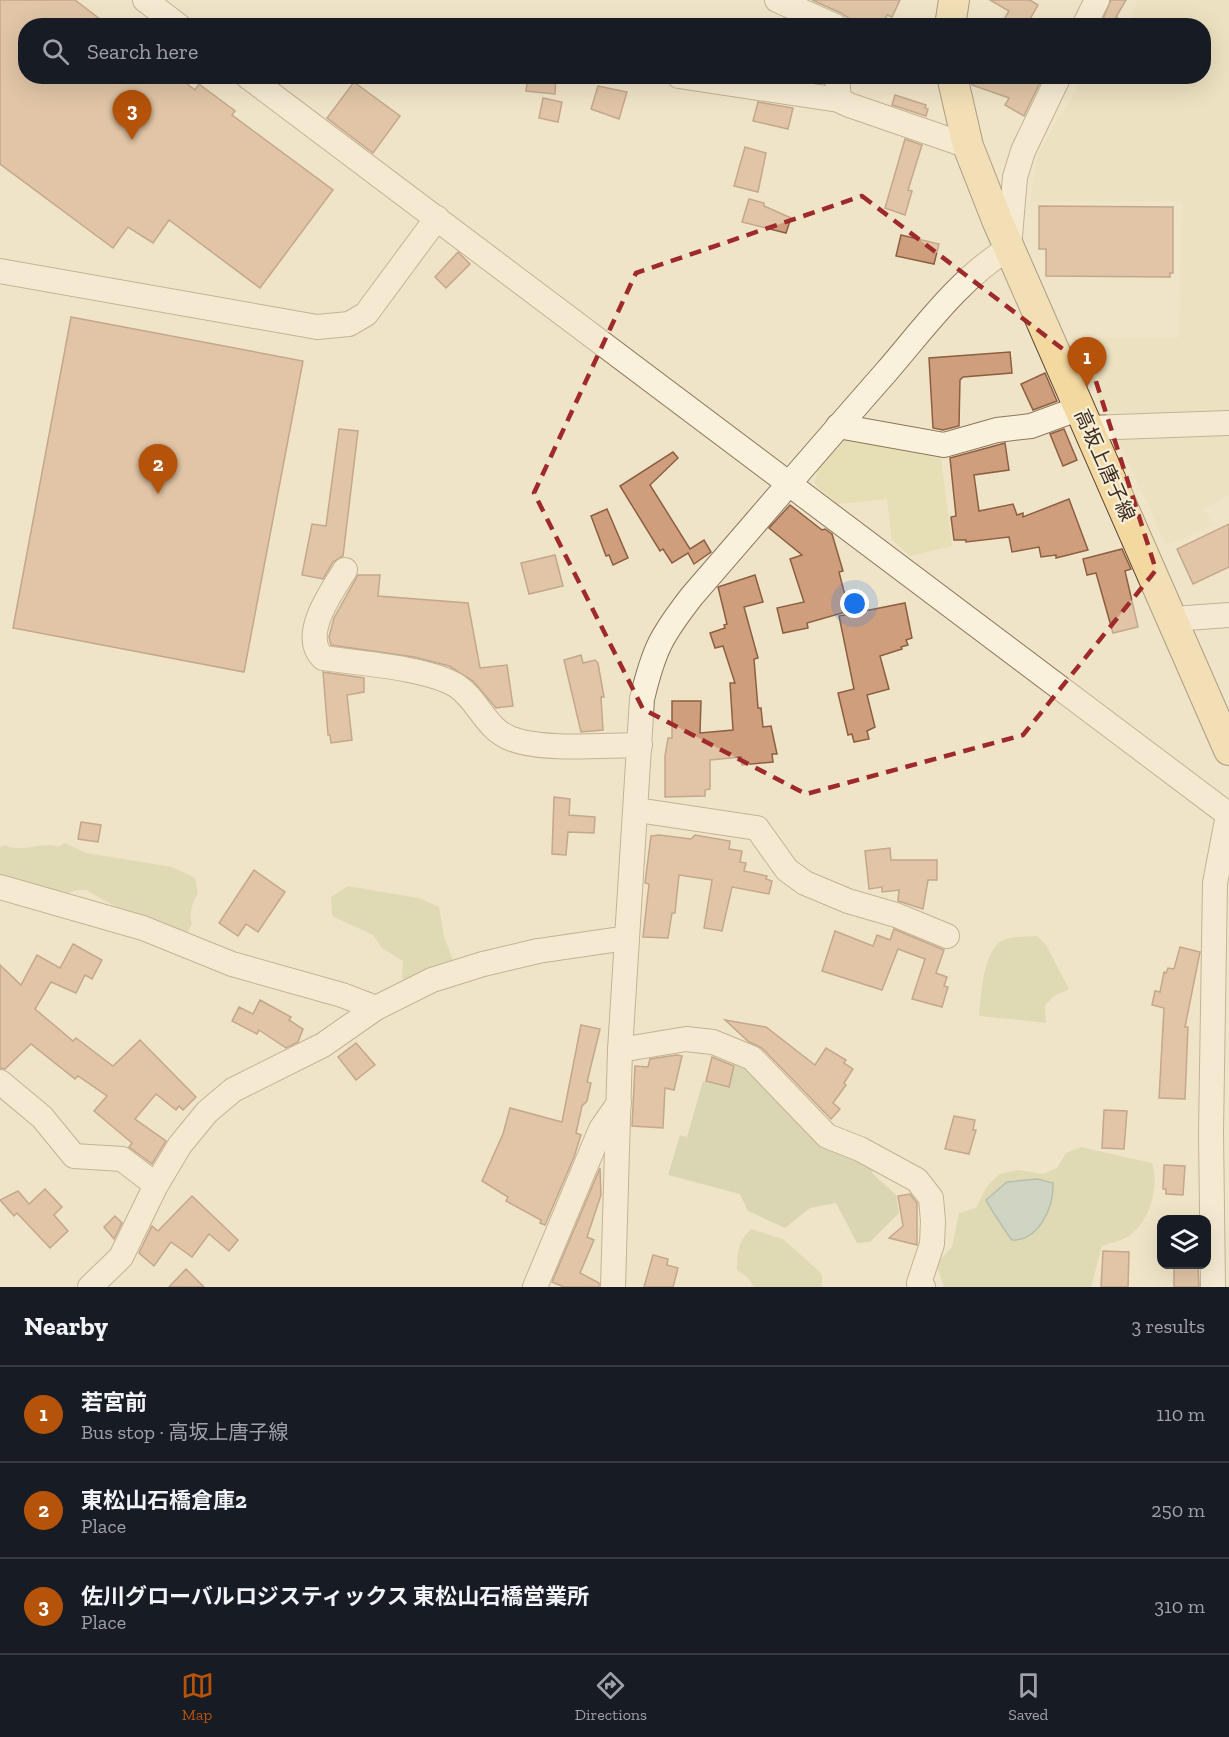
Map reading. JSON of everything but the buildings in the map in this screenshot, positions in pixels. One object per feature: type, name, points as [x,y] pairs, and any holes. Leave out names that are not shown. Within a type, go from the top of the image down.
[{"type":"main road","points":[[951,18],[954,0]]},
{"type":"main road","name":"高坂上唐子線","points":[[954,84],[968,146],[1009,248],[1229,750]]},
{"type":"street","points":[[145,0],[169,18]]},
{"type":"street","points":[[777,0],[817,18]]},
{"type":"street","points":[[1088,18],[1096,0]]},
{"type":"street","points":[[258,84],[1229,815],[1215,883],[1211,1132],[1213,1287]]},
{"type":"street","points":[[785,84],[838,88],[880,117],[968,146]]},
{"type":"street","points":[[613,1287],[620,1050],[637,810],[639,745],[642,699],[654,651],[664,633],[838,426],[968,279],[987,262],[1009,248],[1015,177],[1023,151],[1055,84]]},
{"type":"street","points":[[0,271],[316,327],[336,326],[349,324],[366,314],[436,218]]},
{"type":"street","points":[[838,426],[944,446],[997,430],[1084,418],[1229,423]]},
{"type":"street","points":[[345,570],[328,594],[318,620],[316,640],[318,653],[323,658],[419,673],[455,685],[466,693],[485,719],[509,739],[529,744],[639,745]]},
{"type":"street","points":[[1173,619],[1229,615]]},
{"type":"street","points":[[637,810],[746,824],[757,828],[787,870],[805,883],[848,902],[896,915],[946,936]]},
{"type":"street","points":[[0,887],[143,928],[232,964],[342,995],[376,1008]]},
{"type":"street","points":[[90,1287],[121,1257],[156,1185],[180,1145],[207,1112],[233,1090],[323,1045],[376,1008],[432,980],[483,964],[538,951],[627,938]]},
{"type":"street","points":[[620,1050],[686,1039],[713,1042],[752,1058],[827,1136],[860,1149],[917,1180],[926,1188],[933,1206],[932,1244],[919,1283],[923,1287]]},
{"type":"street","points":[[0,1082],[42,1116],[74,1156],[122,1159],[156,1185]]},
{"type":"street","points":[[536,1286],[601,1129],[619,1103]]},
{"type":"highlighted area","points":[[862,196],[1093,372],[1156,570],[1023,735],[806,794],[643,709],[534,493],[636,273]]},
{"type":"shaded area","points":[[1137,0],[1229,0],[1229,413],[1107,415],[1074,338],[1179,338],[1182,201],[1030,202],[1038,153],[1080,84],[1211,84],[1211,18],[1132,18]]},
{"type":"shaded area","points":[[1114,430],[1229,431],[1229,495],[1204,509],[1214,525],[1166,545]]},
{"type":"shaded area","points":[[844,435],[940,448],[952,546],[910,556],[892,540],[887,499],[838,504],[814,484],[819,465]]},
{"type":"green space","points":[[65,843],[86,853],[172,867],[195,878],[198,893],[191,912],[192,924],[187,933],[172,933],[163,922],[144,919],[123,911],[86,890],[77,890],[60,896],[0,883],[0,847],[5,845],[18,848],[52,845],[58,847]]},
{"type":"green space","points":[[348,886],[419,898],[439,907],[444,937],[454,962],[412,984],[402,978],[403,961],[382,948],[373,935],[332,916],[331,897]]},
{"type":"green space","points":[[1037,936],[1046,945],[1069,989],[1054,996],[1045,1005],[1046,1023],[979,1016],[984,974],[996,945],[1003,940],[1015,937]]},
{"type":"green space","points":[[737,1057],[879,1164],[872,1173],[896,1195],[899,1213],[870,1242],[857,1243],[836,1203],[810,1208],[785,1228],[748,1211],[740,1194],[668,1175],[680,1135],[687,1137],[703,1081],[729,1088]]},
{"type":"green space","points":[[1081,1147],[1152,1163],[1155,1183],[1150,1205],[1140,1225],[1122,1239],[1102,1246],[1091,1287],[944,1287],[936,1264],[952,1247],[959,1213],[976,1208],[987,1186],[1000,1174],[1018,1170],[1043,1174],[1057,1168],[1066,1153]]},
{"type":"green space","points":[[751,1229],[783,1239],[822,1274],[822,1287],[754,1287],[748,1278],[737,1270],[739,1248],[743,1238]]},
{"type":"water","points":[[1037,1179],[1053,1183],[1048,1212],[1037,1229],[1030,1235],[1012,1240],[986,1200],[1007,1182]]},
{"type":"place","name":"佐川グローバルロジスティックス 東松山石橋営業所","points":[[132,140]]},
{"type":"place","name":"若宮前","points":[[1087,387]]},
{"type":"place","name":"東松山石橋倉庫2","points":[[158,494]]}]
